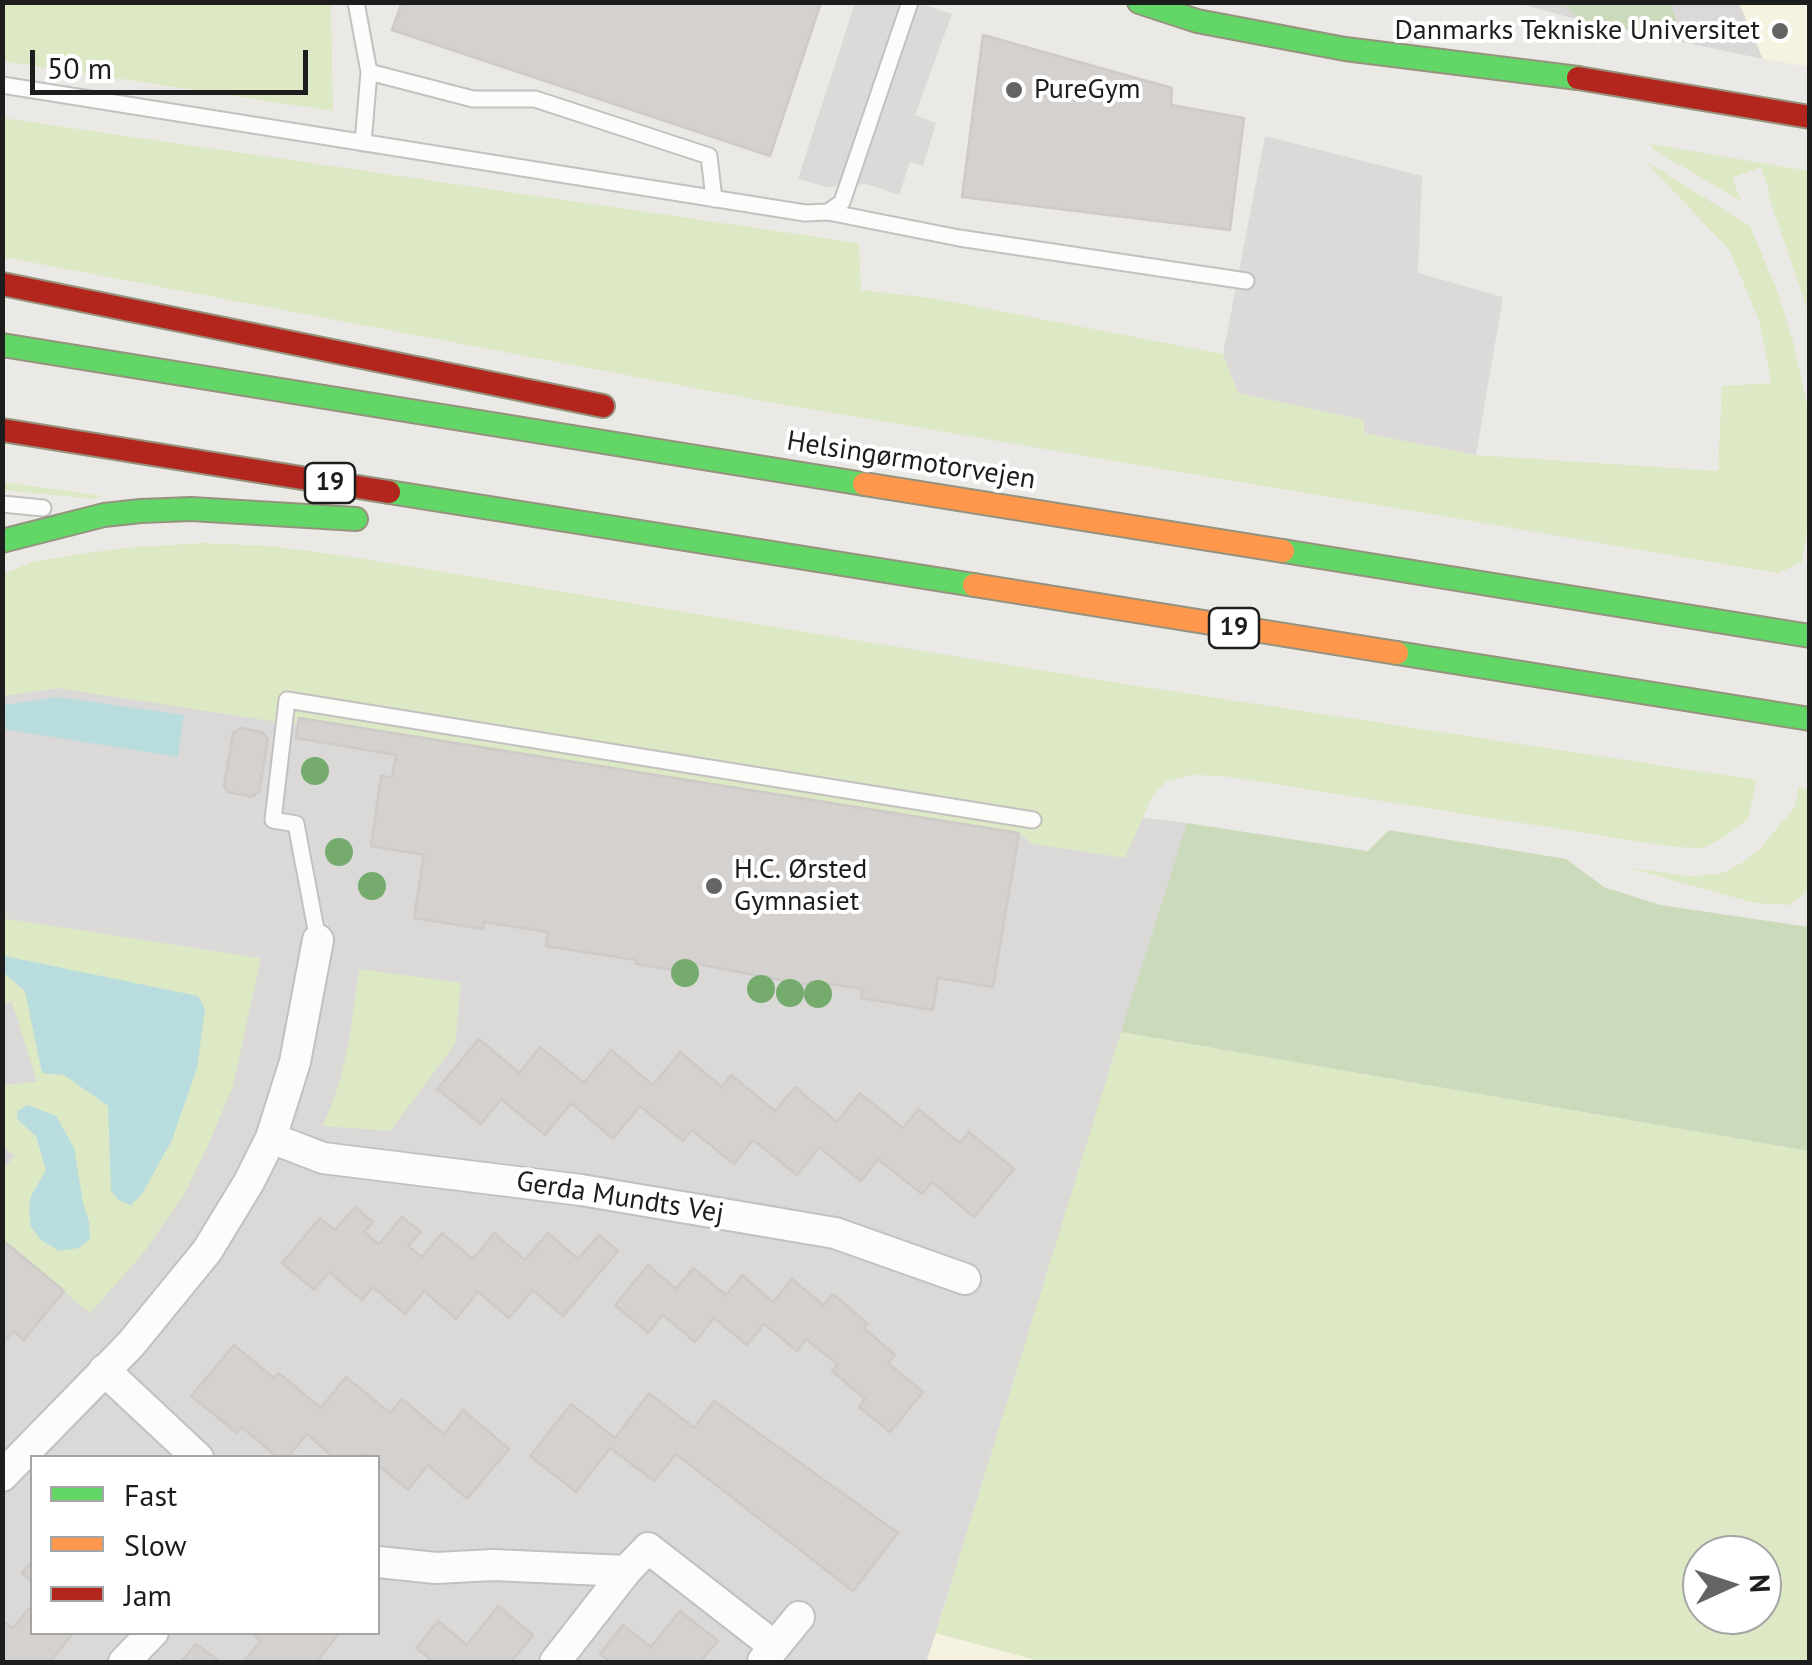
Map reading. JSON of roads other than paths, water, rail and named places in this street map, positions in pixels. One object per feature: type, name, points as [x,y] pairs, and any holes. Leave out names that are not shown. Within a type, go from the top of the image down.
[{"type":"main road","points":[[1138,2],[1197,22],[1346,49],[1559,75],[1810,117]]},
{"type":"main road","points":[[2,284],[628,412]]},
{"type":"main road","name":"Helsingørmotorvejen","points":[[2,344],[1810,636]]},
{"type":"main road","name":"19","points":[[2,430],[1810,719]]},
{"type":"main road","points":[[802,450],[954,498]]},
{"type":"main road","points":[[2,540],[104,515],[191,510],[386,520]]},
{"type":"main road","points":[[444,524],[658,537]]},
{"type":"street","points":[[2,1476],[131,1344],[207,1250],[249,1182],[271,1138],[295,1062],[318,940]]},
{"type":"street","name":"Gerda Mundts Vej","points":[[271,1138],[323,1158],[582,1190],[835,1233],[965,1279]]},
{"type":"street","points":[[104,1370],[195,1455]]},
{"type":"street","points":[[555,1662],[648,1548],[768,1654],[799,1617]]},
{"type":"street","points":[[380,1562],[436,1568],[492,1564],[626,1572]]},
{"type":"street","points":[[124,1662],[150,1635]]},
{"type":"lane","points":[[356,2],[368,72],[363,142]]},
{"type":"lane","points":[[828,212],[842,202],[910,2]]},
{"type":"lane","points":[[368,72],[473,99],[535,99],[709,156],[714,198]]},
{"type":"lane","points":[[2,85],[805,213],[828,212],[959,238],[1246,281]]},
{"type":"lane","points":[[2,504],[104,515]]},
{"type":"lane","points":[[318,940],[296,824],[273,820],[288,700],[1033,820]]},
{"type":"water","points":[[59,697],[184,715],[178,757],[3,729],[3,705]]},
{"type":"water","points":[[4,956],[198,996],[205,1009],[197,1068],[172,1140],[142,1194],[131,1205],[119,1201],[111,1190],[108,1106],[64,1075],[42,1073],[25,991],[3,972]]},
{"type":"water","points":[[27,1105],[56,1116],[74,1148],[90,1239],[79,1248],[59,1251],[41,1240],[31,1227],[31,1196],[46,1170],[36,1136],[17,1119],[18,1111]]},
{"type":"place","name":"Danmarks Tekniske Universitet","points":[[1780,31]]},
{"type":"place","name":"PureGym","points":[[1014,90]]},
{"type":"place","name":"H.C. Ørsted Gymnasiet","points":[[714,886]]}]
